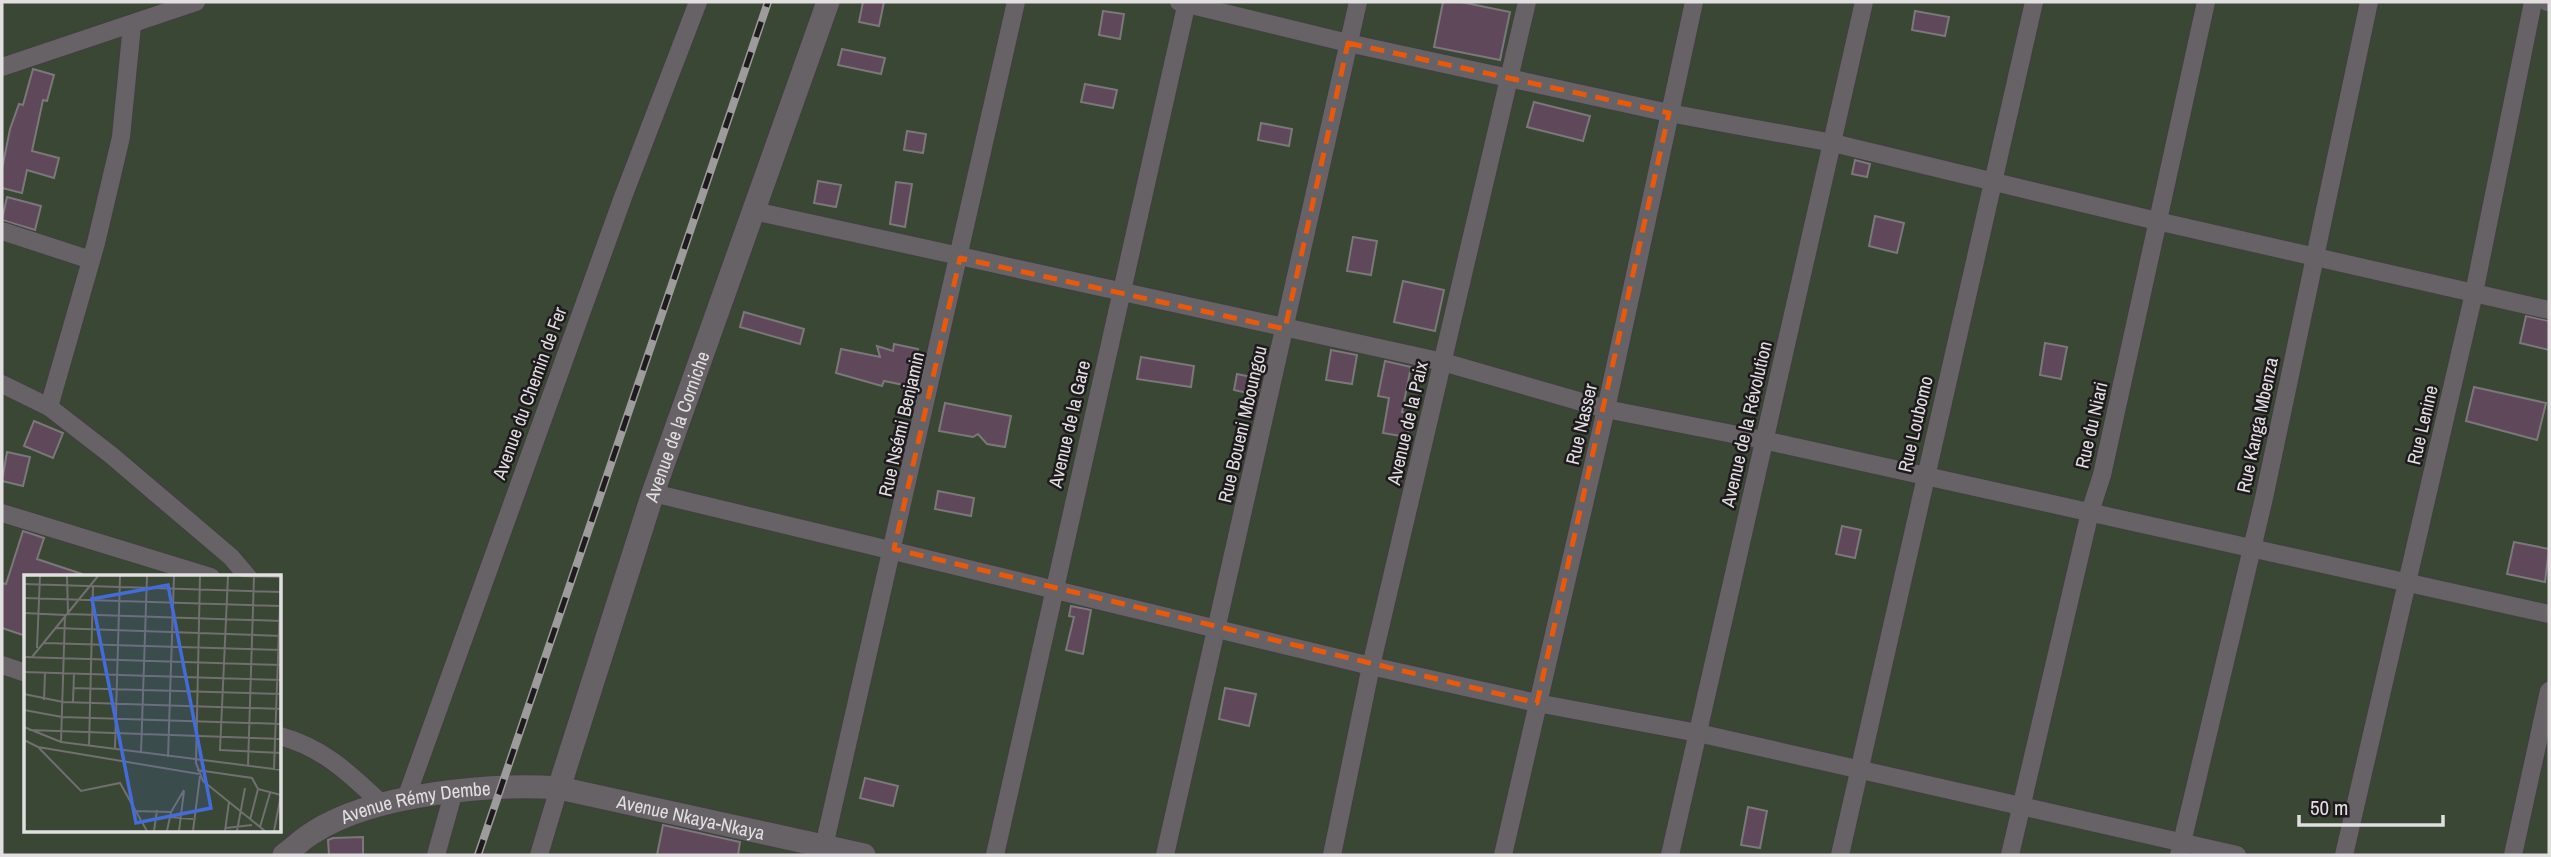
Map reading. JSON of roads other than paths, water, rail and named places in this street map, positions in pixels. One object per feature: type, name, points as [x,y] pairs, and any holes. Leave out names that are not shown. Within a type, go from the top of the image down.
[{"type":"street","points":[[2,67],[196,2]]},
{"type":"street","name":"Avenue du Chemin de Fer","points":[[394,803],[698,2]]},
{"type":"street","name":"Avenue de la Corniche","points":[[539,855],[653,492],[828,2]]},
{"type":"street","name":"Rue Nsémi Benjamin","points":[[823,851],[894,549],[1016,2]]},
{"type":"street","points":[[1184,2],[1348,43],[1508,78],[1669,113],[1832,143],[2157,221],[2549,310]]},
{"type":"street","name":"Avenue de la Gare","points":[[995,855],[1184,2]]},
{"type":"street","name":"Rue Boueni Mboungou","points":[[1165,855],[1358,2]]},
{"type":"street","name":"Avenue de la Paix","points":[[1332,855],[1371,666],[1527,2]]},
{"type":"street","name":"Rue Nasser","points":[[1503,855],[1606,409],[1694,2]]},
{"type":"street","name":"Avenue de la Révolution","points":[[1670,855],[1864,2]]},
{"type":"street","name":"Rue Loubomo","points":[[1840,855],[2034,2]]},
{"type":"street","name":"Rue du Niari","points":[[2010,855],[2090,512],[2102,475],[2206,2]]},
{"type":"street","name":"Rue Kanga Mbenza","points":[[2181,849],[2250,547],[2264,498],[2313,255],[2369,2]]},
{"type":"street","name":"Rue Lenine","points":[[2344,855],[2474,293],[2533,2]]},
{"type":"street","points":[[49,407],[91,260],[121,137],[132,24]]},
{"type":"street","points":[[754,211],[1443,362],[1606,409],[1763,440],[2549,614]]},
{"type":"street","points":[[2,231],[91,260]]},
{"type":"street","points":[[2,384],[49,407],[230,557],[245,575]]},
{"type":"street","points":[[653,492],[1371,666],[1537,703],[1698,733],[2021,804],[2181,849],[2237,855]]},
{"type":"street","points":[[2,513],[204,575]]},
{"type":"street","points":[[2,665],[24,672]]},
{"type":"street","points":[[2513,855],[2549,691]]},
{"type":"street","points":[[282,737],[308,744],[394,803]]},
{"type":"street","name":"Avenue Rémy Dembe","points":[[284,855],[314,832],[348,816],[394,803],[454,791],[526,786],[559,788]]},
{"type":"street","name":"Avenue Nkaya-Nkaya","points":[[559,788],[823,851],[864,855]]},
{"type":"street","points":[[436,855],[454,791]]},
{"type":"railway","points":[[478,855],[768,2]]}]
